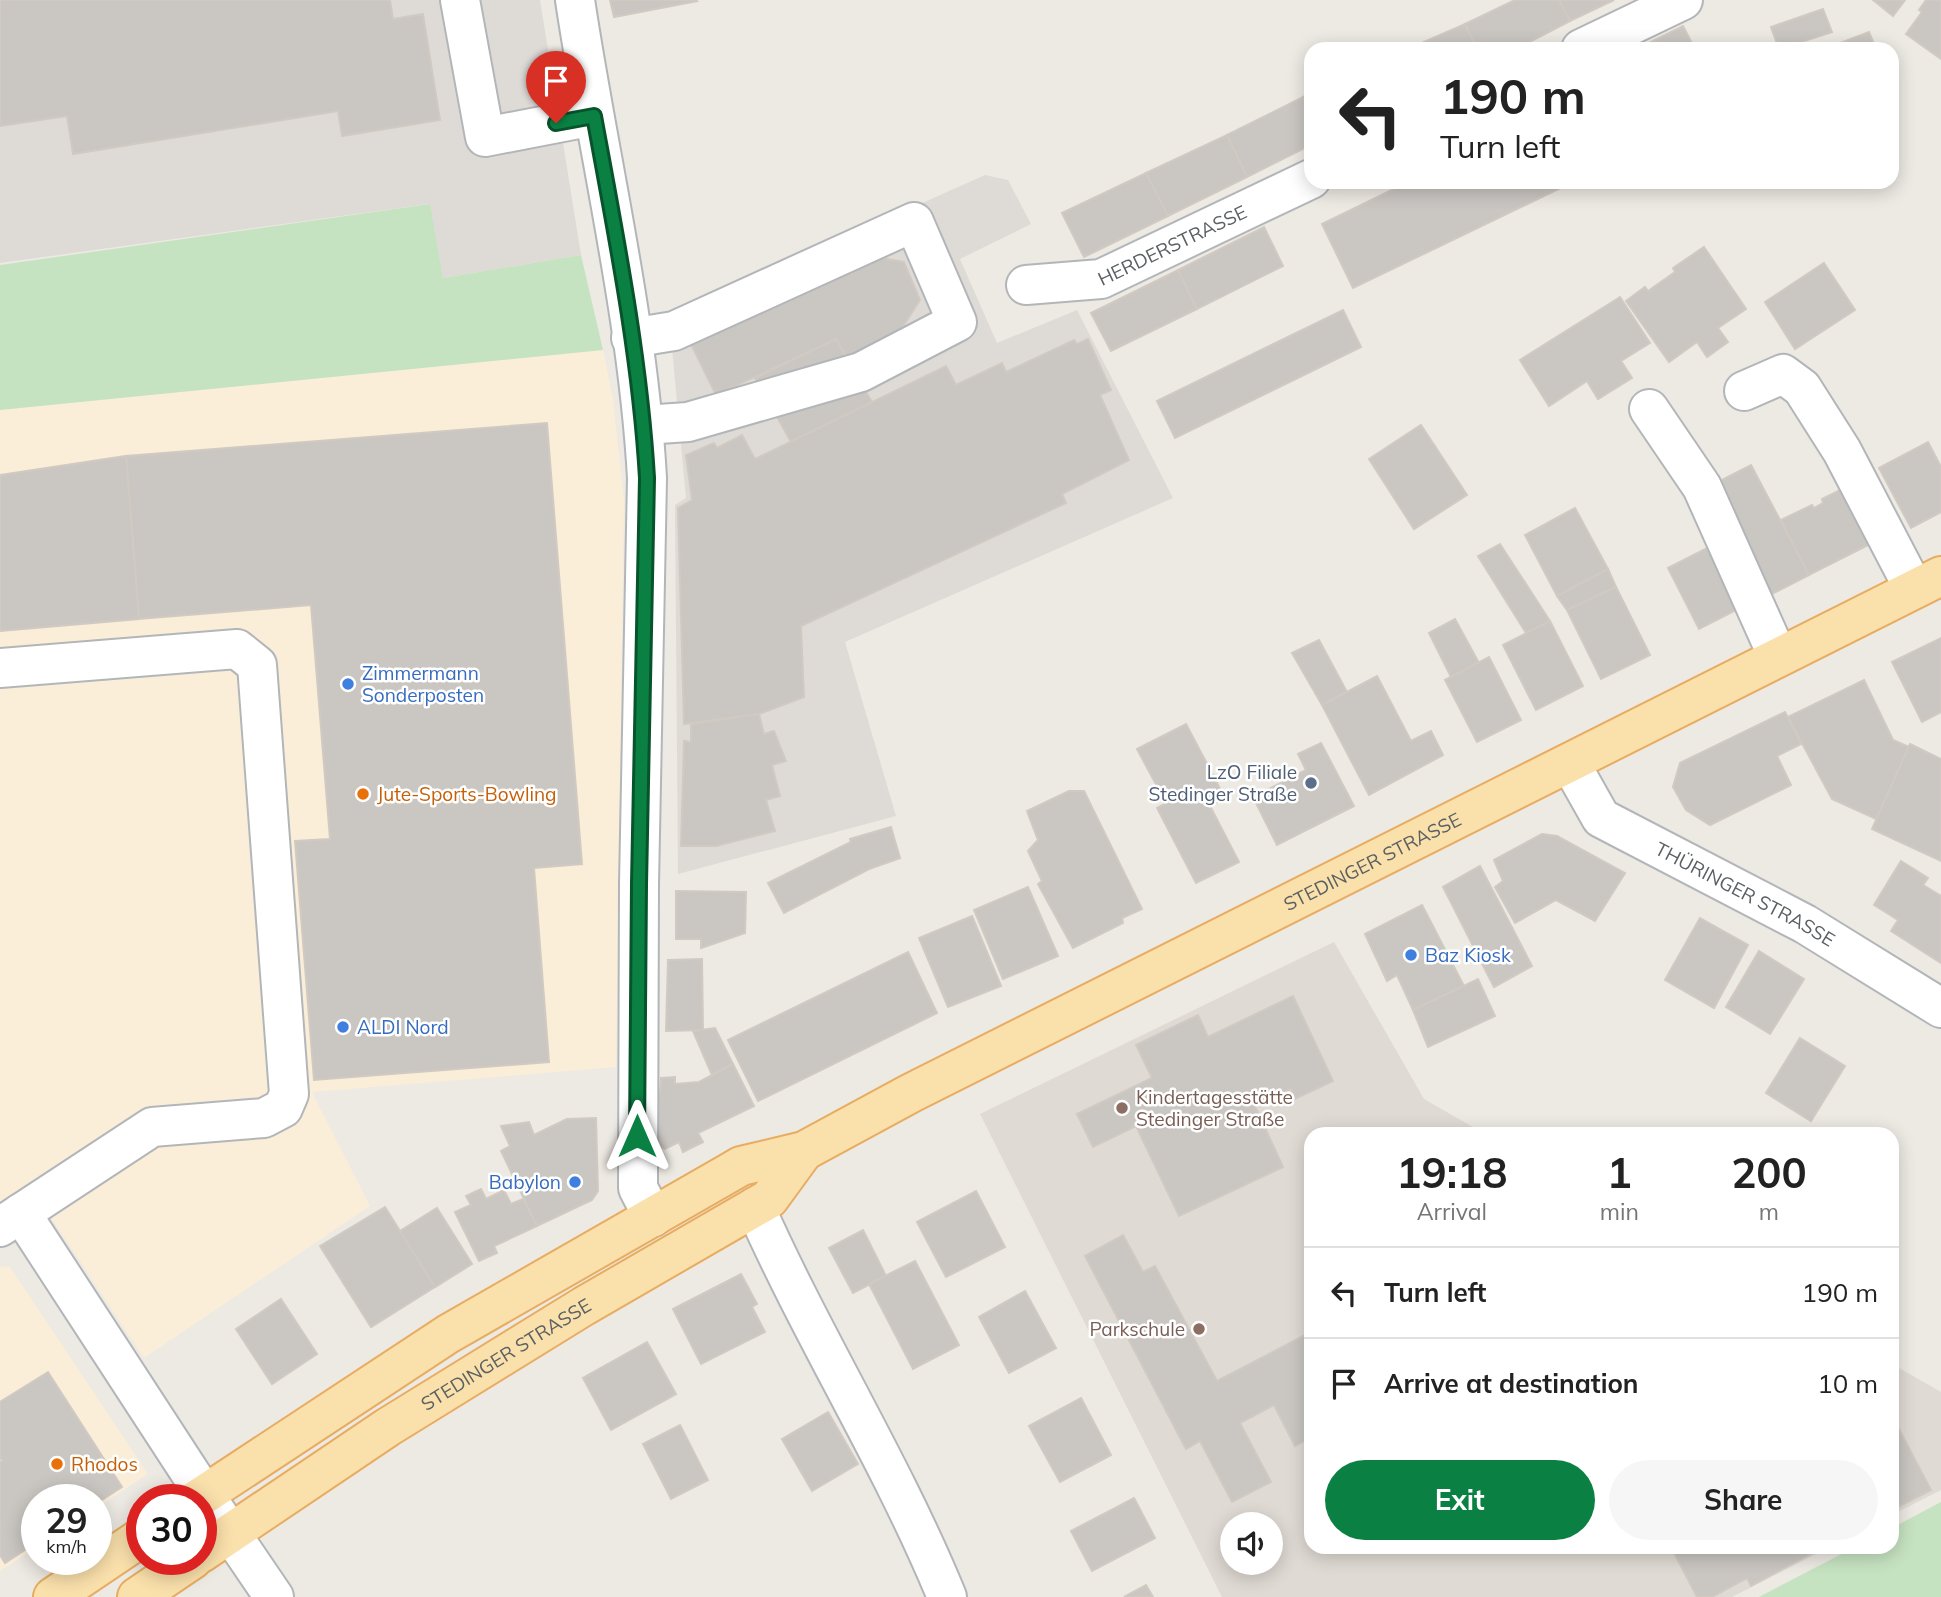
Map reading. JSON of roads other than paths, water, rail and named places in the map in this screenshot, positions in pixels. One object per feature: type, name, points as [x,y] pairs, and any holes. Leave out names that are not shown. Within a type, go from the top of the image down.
[{"type":"main road","name":"STEDINGER STRASSE","points":[[217,1486],[448,1334],[741,1166],[804,1151],[911,1093],[1928,582]]},
{"type":"main road","name":"STEDINGER STRASSE","points":[[217,1542],[388,1427],[584,1306],[769,1199],[804,1151]]},
{"type":"main road","points":[[653,1217],[673,1255]]},
{"type":"main road","points":[[53,1597],[126,1548]]},
{"type":"main road","points":[[137,1597],[169,1575]]},
{"type":"street","points":[[460,0],[485,137],[594,116]]},
{"type":"street","points":[[575,0],[644,425],[647,478],[639,884],[638,1188],[653,1217]]},
{"type":"street","points":[[1596,42],[1683,0]]},
{"type":"street","name":"HERDERSTRASSE","points":[[1026,285],[1101,279],[1304,181]]},
{"type":"street","points":[[631,338],[674,331],[914,222],[957,322],[861,372],[688,422],[644,425]]},
{"type":"street","points":[[1744,391],[1783,373],[1802,388],[1928,582]]},
{"type":"street","points":[[1649,409],[1702,487],[1778,657]]},
{"type":"street","points":[[0,668],[237,649],[257,665],[289,1094],[283,1108],[264,1118],[152,1127],[10,1220],[191,1484]]},
{"type":"street","name":"THÜRINGER STRASSE","points":[[1570,762],[1601,818],[1804,924],[1941,1008]]},
{"type":"street","points":[[755,1208],[779,1262],[911,1516],[947,1597]]},
{"type":"street","points":[[217,1544],[274,1597]]},
{"type":"place","name":"Zimmermann Sonderposten","points":[[348,684]]},
{"type":"place","name":"LzO Filiale Stedinger Straße","points":[[1311,783]]},
{"type":"place","name":"Jute-Sports-Bowling","points":[[363,794]]},
{"type":"place","name":"Baz Kiosk","points":[[1411,955]]},
{"type":"place","name":"ALDI Nord","points":[[343,1027]]},
{"type":"place","name":"Kindertagesstätte Stedinger Straße","points":[[1122,1108]]},
{"type":"place","name":"Babylon","points":[[575,1182]]},
{"type":"place","name":"Parkschule","points":[[1199,1329]]},
{"type":"place","name":"Rhodos","points":[[57,1464]]}]
